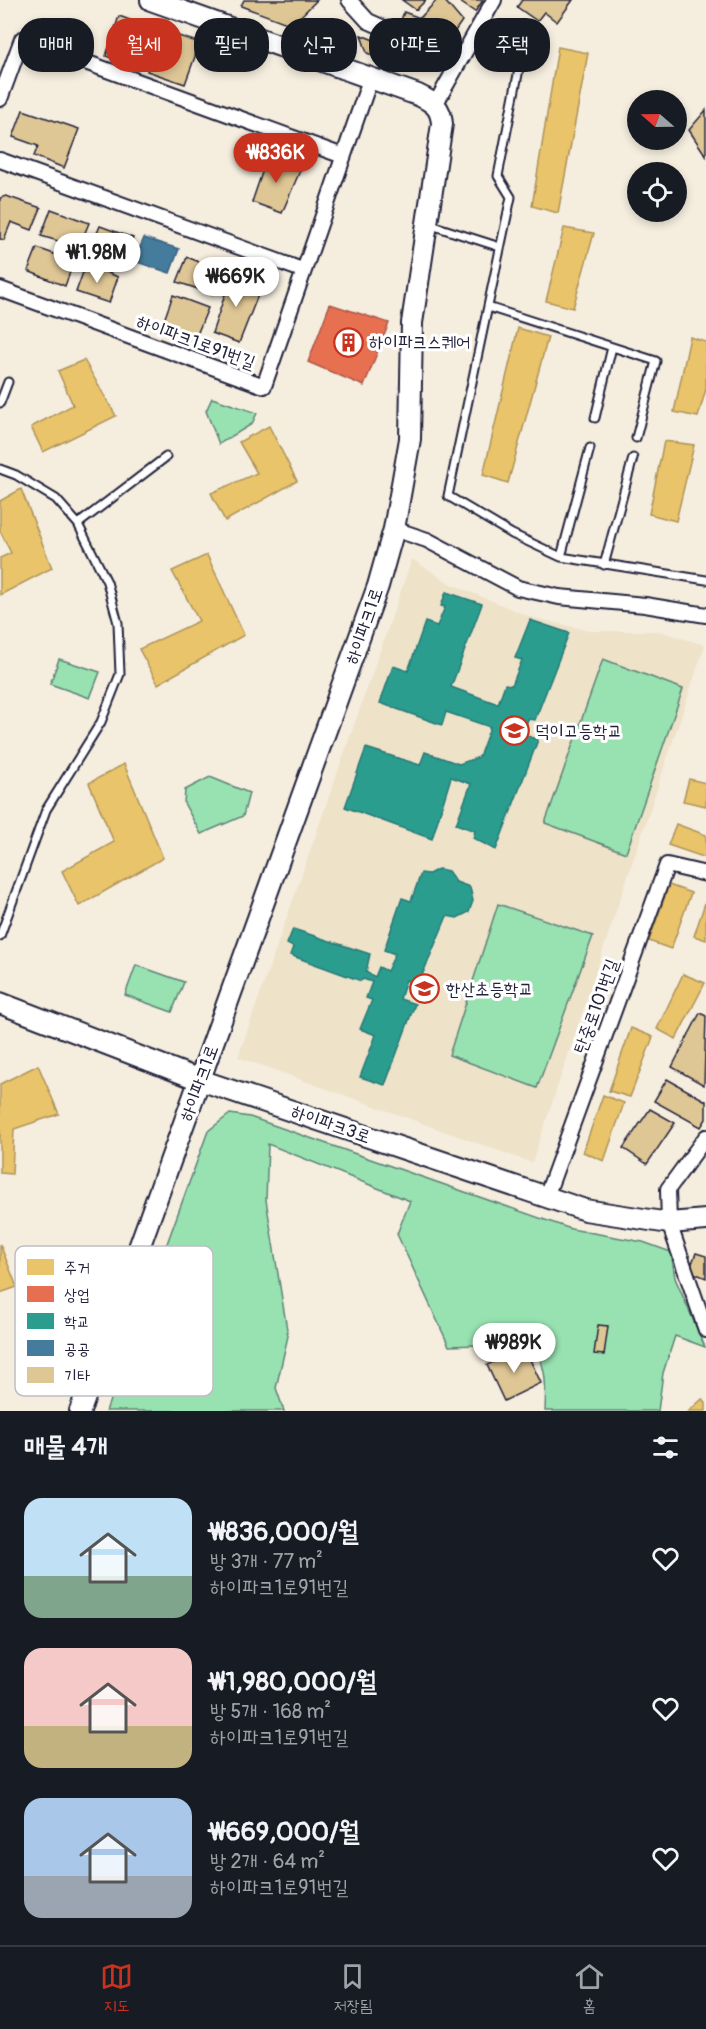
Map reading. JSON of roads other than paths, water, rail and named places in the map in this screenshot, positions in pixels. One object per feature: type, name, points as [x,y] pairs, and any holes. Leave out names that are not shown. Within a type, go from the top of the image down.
[{"type":"street","points":[[151,0],[371,77],[436,103],[453,72]]},
{"type":"street","points":[[349,0],[369,21]]},
{"type":"street","points":[[462,57],[494,0]]},
{"type":"street","points":[[0,99],[22,39],[343,156]]},
{"type":"street","name":"하이파크1로91번길","points":[[0,289],[264,386],[302,270],[371,77]]},
{"type":"street","name":"하이파크1로","points":[[140,1246],[378,586],[394,529],[410,439],[412,323],[442,124],[442,116],[436,103]]},
{"type":"street","points":[[0,160],[302,270]]},
{"type":"street","points":[[394,529],[427,540],[518,588],[559,597],[645,605],[706,615]]},
{"type":"street","name":"탄중로101번길","points":[[546,1197],[667,865],[706,874]]},
{"type":"street","name":"하이파크3로","points":[[0,1003],[200,1080],[585,1210],[669,1223],[706,1220]]},
{"type":"street","points":[[706,1137],[668,1189],[669,1223],[706,1330]]},
{"type":"street","name":"하이파크1로","points":[[80,1411],[85,1396]]},
{"type":"lane","points":[[518,72],[498,176],[511,197],[448,496],[512,534],[561,557],[706,580]]},
{"type":"lane","points":[[427,224],[500,247]]},
{"type":"lane","points":[[488,307],[656,361],[636,438]]},
{"type":"lane","points":[[596,418],[612,347]]},
{"type":"lane","points":[[0,403],[8,382]]},
{"type":"lane","points":[[561,557],[590,448]]},
{"type":"lane","points":[[78,524],[166,458]]},
{"type":"lane","points":[[604,565],[633,458]]},
{"type":"lane","points":[[0,469],[16,475],[56,499],[78,524],[107,582],[118,623],[120,675],[101,722],[46,810],[0,936]]},
{"type":"place","name":"하이파크스퀘어","points":[[348,342]]},
{"type":"place","name":"덕이고등학교","points":[[514,731]]},
{"type":"place","name":"한산초등학교","points":[[425,989]]}]
